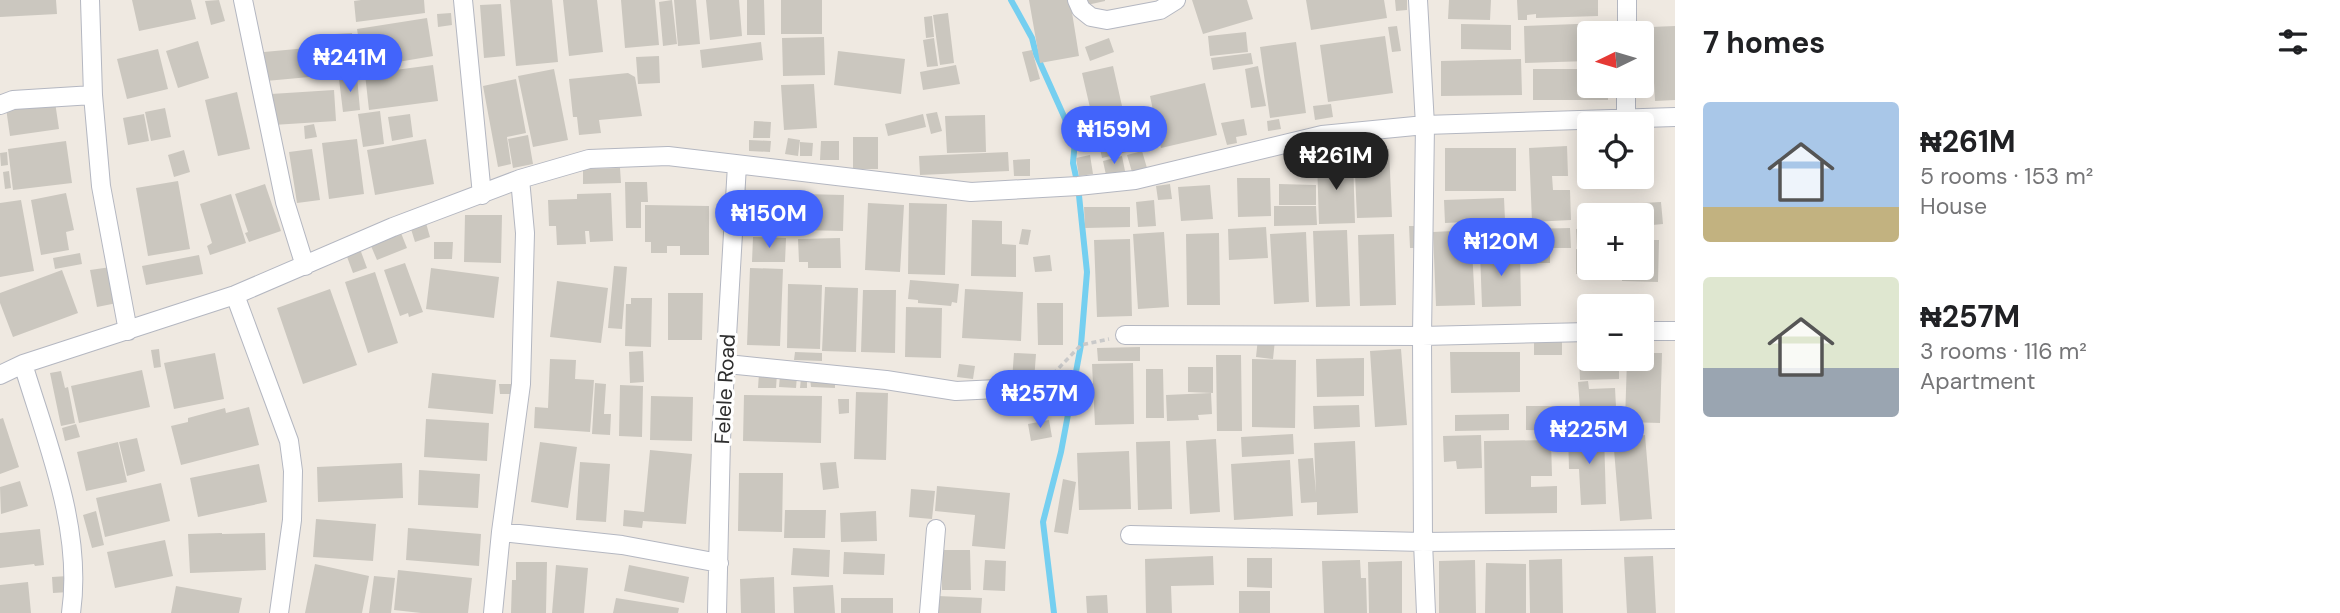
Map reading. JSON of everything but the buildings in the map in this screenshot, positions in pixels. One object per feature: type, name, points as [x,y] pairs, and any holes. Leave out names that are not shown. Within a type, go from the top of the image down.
[{"type":"street","points":[[90,0],[93,95],[101,186],[128,331]]},
{"type":"street","points":[[243,0],[285,202],[305,266]]},
{"type":"street","points":[[463,0],[482,195]]},
{"type":"street","points":[[1077,0],[1081,9],[1091,17],[1107,19],[1160,10],[1176,0]]},
{"type":"street","points":[[1418,0],[1425,125],[1422,336],[1426,613]]},
{"type":"street","points":[[1627,0],[1627,21]]},
{"type":"street","points":[[0,105],[13,100],[93,95]]},
{"type":"street","points":[[1654,118],[1675,117]]},
{"type":"street","points":[[0,375],[23,363],[235,295],[393,227],[520,179],[589,159],[668,156],[971,192],[1135,180],[1322,135],[1425,125],[1577,120]]},
{"type":"street","name":"Felele Road","points":[[717,613],[721,439],[737,165]]},
{"type":"street","points":[[494,613],[501,532],[520,384],[525,233],[520,179]]},
{"type":"street","points":[[235,295],[289,441],[292,461],[292,520],[279,613]]},
{"type":"street","points":[[1654,331],[1675,331]]},
{"type":"street","points":[[1125,335],[1422,336],[1577,332]]},
{"type":"street","points":[[23,363],[57,472],[69,528],[75,584],[71,613]]},
{"type":"street","points":[[727,364],[886,380],[956,391],[1040,387]]},
{"type":"street","points":[[929,613],[936,529]]},
{"type":"street","points":[[501,532],[622,545],[719,563]]},
{"type":"street","points":[[1130,535],[1423,542],[1675,539]]},
{"type":"path","points":[[1040,387],[1082,345],[1125,335]]},
{"type":"waterway","points":[[1011,0],[1032,38],[1036,54],[1075,141],[1073,163],[1087,272],[1081,345],[1061,452],[1043,522],[1054,613]]}]
